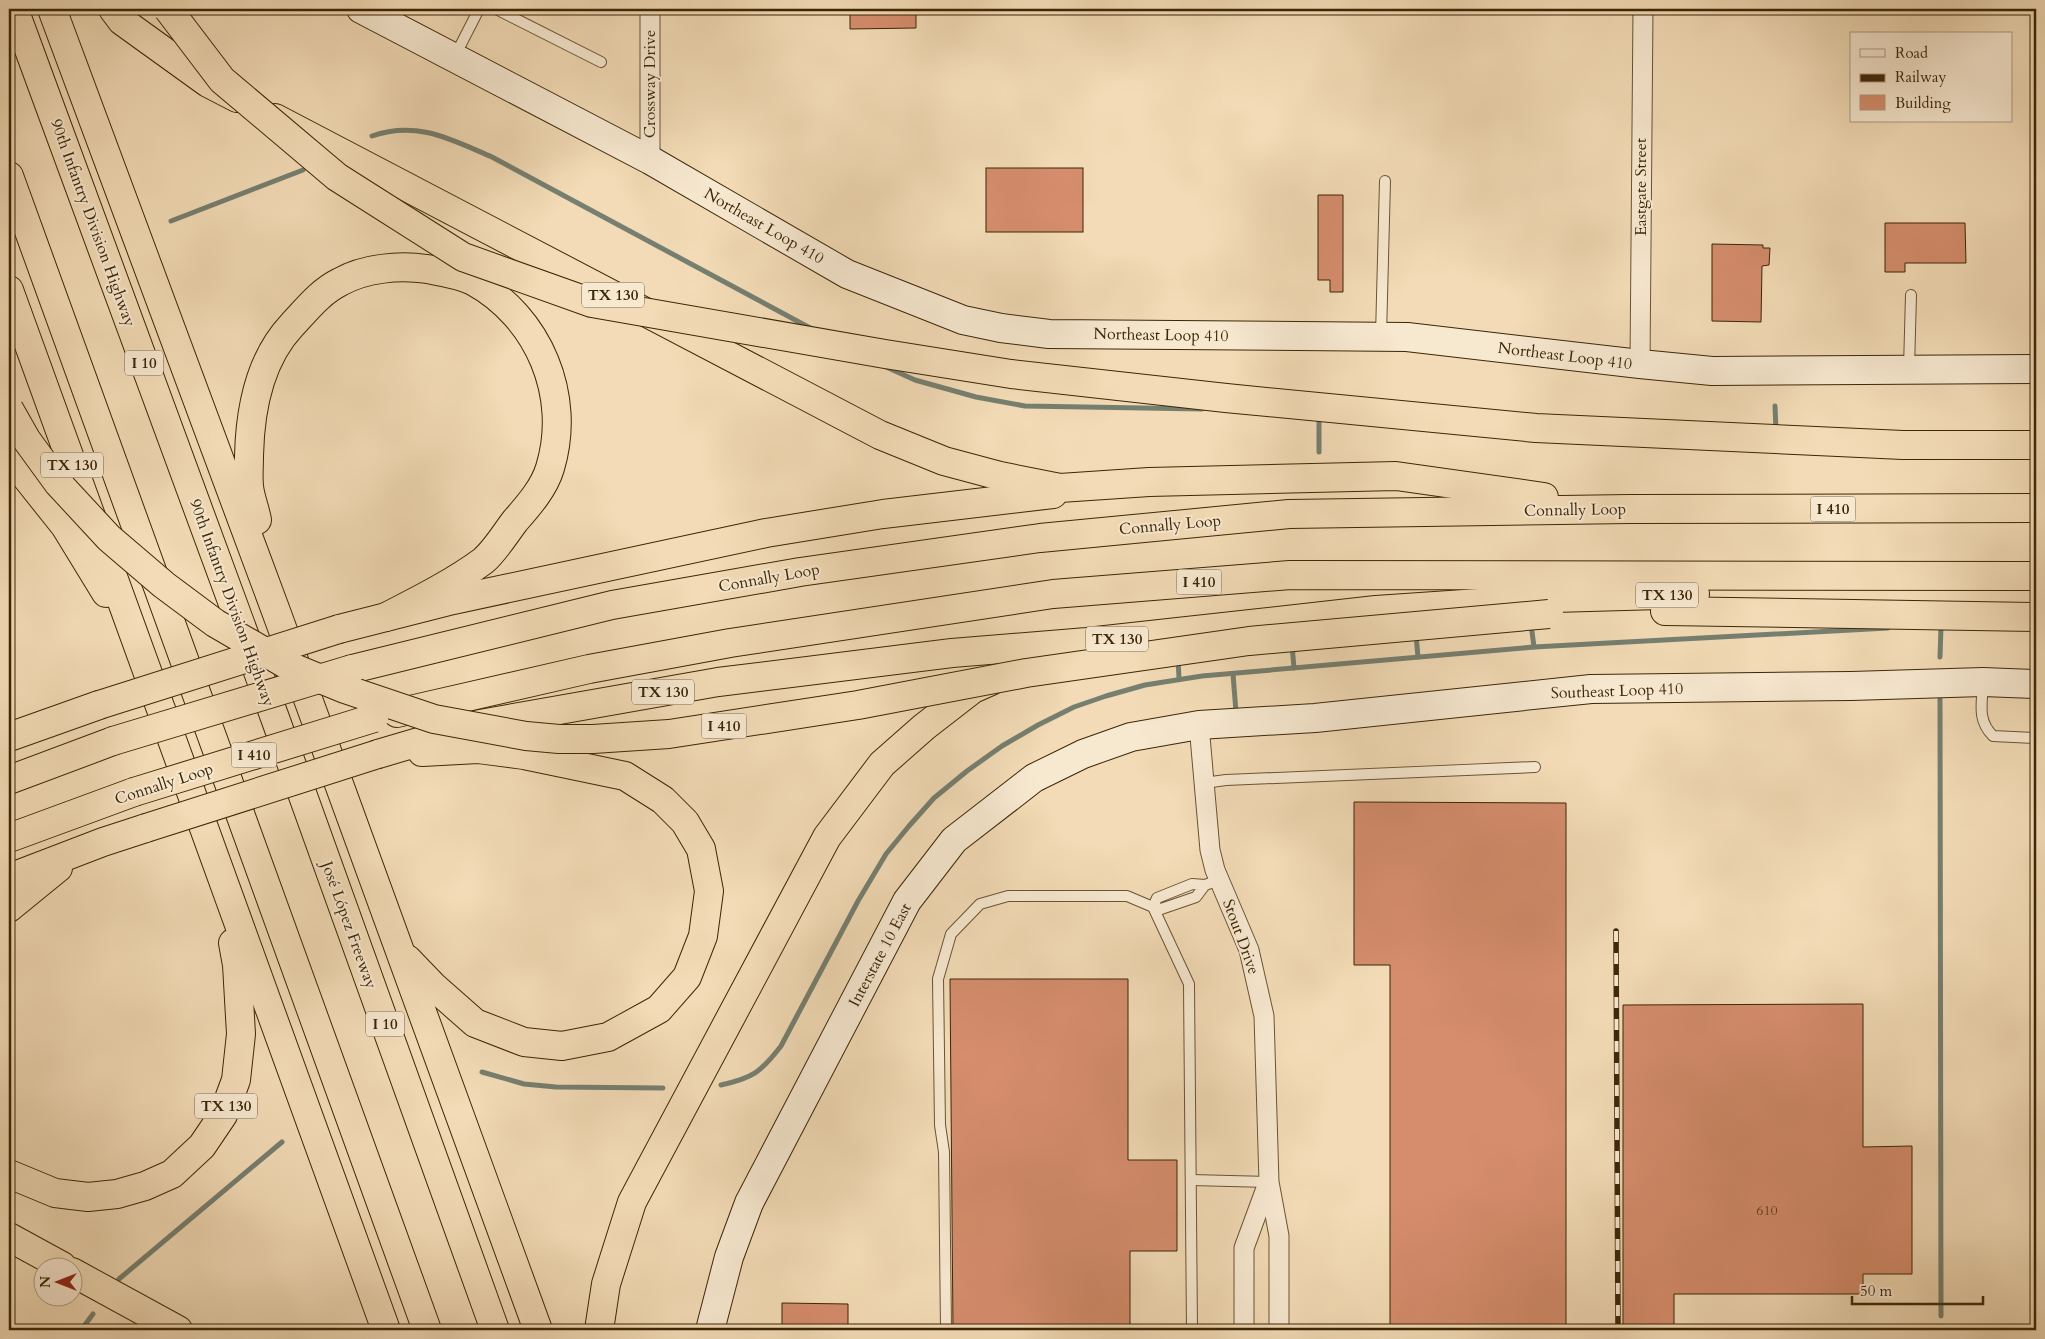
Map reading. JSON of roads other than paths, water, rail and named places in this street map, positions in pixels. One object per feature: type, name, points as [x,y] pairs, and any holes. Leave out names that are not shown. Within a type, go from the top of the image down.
[{"type":"highway","name":"90th Infantry Division Highway","points":[[14,9],[275,718]]},
{"type":"highway","points":[[52,9],[277,614],[538,1330]]},
{"type":"highway","name":"TX 130","points":[[113,9],[122,20],[208,82],[880,435],[944,461],[1000,476],[1060,488],[1149,482],[1396,476],[1630,509]]},
{"type":"highway","points":[[168,9],[222,80],[337,177],[463,257],[592,303],[1011,374],[1246,400],[1536,428],[1903,445],[2036,445]]},
{"type":"highway","points":[[9,176],[428,1330]]},
{"type":"highway","points":[[277,614],[249,486],[252,408],[270,356],[285,332],[323,292],[341,281],[363,273],[398,268],[418,268],[452,273],[471,280],[495,295],[516,314],[532,337],[553,381],[558,411],[557,440],[550,470],[536,496],[484,560],[428,595],[386,617]]},
{"type":"highway","name":"TX 130","points":[[9,290],[212,851],[237,965],[241,1034],[236,1080],[223,1115],[202,1146],[172,1174],[116,1194],[88,1197],[55,1194],[9,1174]]},
{"type":"highway","name":"I 410","points":[[9,410],[26,439],[58,483],[109,538],[164,585],[215,623],[288,666],[345,689],[434,719],[526,736],[593,739],[669,734],[858,705],[1026,673],[1249,641],[1549,614],[1645,611],[2028,617]]},
{"type":"highway","points":[[9,460],[18,467],[65,526],[136,640]]},
{"type":"highway","points":[[9,737],[98,705],[338,629],[453,600],[766,534],[883,514],[998,502],[1149,482]]},
{"type":"highway","name":"Connally Loop","points":[[9,780],[113,741],[352,668],[612,605],[800,572],[1040,538],[1289,514],[1630,509],[2036,508]]},
{"type":"highway","name":"Connally Loop","points":[[9,838],[134,792],[374,718],[589,669],[701,648],[1053,594],[1290,575],[2036,576]]},
{"type":"highway","name":"TX 130","points":[[9,908],[67,861],[104,842],[378,754],[480,724],[718,682],[952,653],[1087,642],[1376,610],[1564,598],[1703,594],[1980,591],[2036,593]]},
{"type":"highway","points":[[599,1330],[606,1284],[632,1202],[827,837],[882,764],[924,727],[973,689],[1087,642]]},
{"type":"highway","name":"José López Freeway","points":[[275,718],[495,1330]]},
{"type":"highway","points":[[9,725],[57,720]]},
{"type":"highway","points":[[378,754],[478,749],[524,754],[625,776],[663,800],[685,822],[700,849],[709,891],[703,936],[687,977],[659,1009],[608,1037],[562,1046],[524,1042],[475,1023],[433,986],[400,951]]},
{"type":"highway","points":[[9,878],[104,842]]},
{"type":"highway","points":[[212,851],[386,1330]]},
{"type":"highway","points":[[9,1237],[44,1256]]},
{"type":"highway","points":[[82,1277],[178,1330]]},
{"type":"main road","name":"Northeast Loop 410","points":[[361,9],[650,160],[847,274],[963,320],[1001,328],[1049,334],[1407,337],[1712,371],[2036,369]]},
{"type":"main road","name":"Southeast Loop 410","points":[[1199,725],[1315,718],[1591,689],[1851,686],[1983,682],[2036,684]]},
{"type":"main road","name":"Interstate 10 East","points":[[710,1330],[729,1257],[749,1203],[907,901],[954,840],[1034,778],[1083,754],[1131,737],[1199,725]]},
{"type":"street","name":"Crossway Drive","points":[[650,9],[650,160]]},
{"type":"street","name":"Eastgate Street","points":[[1640,364],[1643,9]]},
{"type":"street","name":"Stout Drive","points":[[1199,725],[1212,882],[1249,950],[1264,1016],[1268,1182],[1279,1236],[1279,1330]]},
{"type":"street","name":"Stout Drive","points":[[1244,1330],[1244,1248],[1268,1182]]},
{"type":"lane","points":[[454,57],[479,9]]},
{"type":"lane","points":[[496,9],[602,62]]},
{"type":"lane","points":[[1381,337],[1385,181]]},
{"type":"lane","points":[[1910,370],[1912,295]]},
{"type":"lane","points":[[1983,682],[1981,716],[1985,728],[1993,736],[2036,738]]},
{"type":"lane","points":[[1204,783],[1236,780],[1535,768]]},
{"type":"lane","points":[[946,1330],[944,1152],[940,1125],[938,979],[951,934],[980,904],[1008,896],[1127,896],[1157,904],[1192,884],[1212,882]]},
{"type":"lane","points":[[1157,904],[1189,984],[1192,1330]]},
{"type":"lane","points":[[1191,1180],[1268,1182]]},
{"type":"waterway","points":[[372,136],[404,130],[419,131],[434,134],[492,157],[812,329]]},
{"type":"waterway","points":[[171,221],[303,170]]},
{"type":"waterway","points":[[884,366],[915,380],[976,397],[1025,406],[1202,409]]},
{"type":"waterway","points":[[1775,406],[1776,431]]},
{"type":"waterway","points":[[1319,415],[1319,452]]},
{"type":"waterway","points":[[1531,624],[1534,647]]},
{"type":"waterway","points":[[1940,657],[1941,627]]},
{"type":"waterway","points":[[721,1085],[741,1080],[756,1073],[781,1046],[858,901],[886,854],[934,798],[1002,746],[1074,707],[1145,685],[1202,676],[1534,647],[1888,628]]},
{"type":"waterway","points":[[1416,635],[1418,657]]},
{"type":"waterway","points":[[1292,645],[1294,668]]},
{"type":"waterway","points":[[1178,658],[1179,678]]},
{"type":"waterway","points":[[1233,674],[1236,712]]},
{"type":"waterway","points":[[1940,694],[1941,1316]]},
{"type":"waterway","points":[[482,1072],[524,1084],[556,1087],[663,1088]]},
{"type":"waterway","points":[[119,1279],[282,1142]]},
{"type":"waterway","points":[[81,1330],[93,1314]]},
{"type":"railway","points":[[1616,931],[1618,1330]]}]
